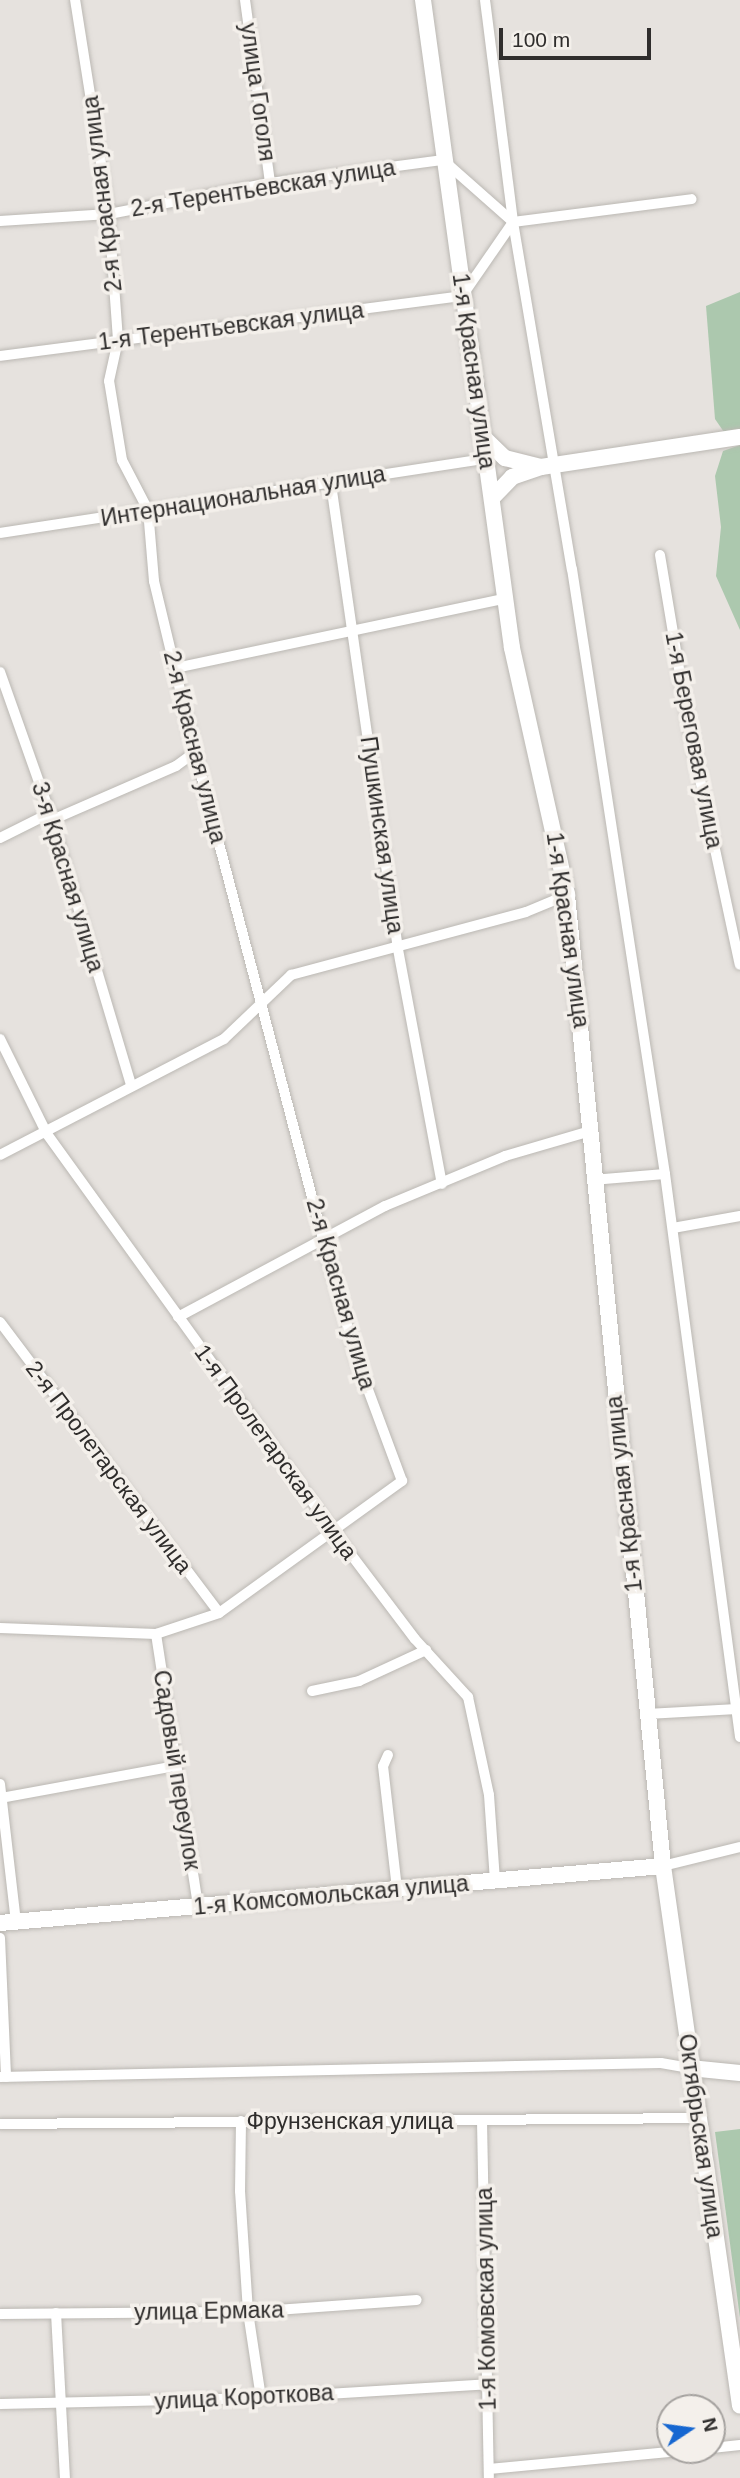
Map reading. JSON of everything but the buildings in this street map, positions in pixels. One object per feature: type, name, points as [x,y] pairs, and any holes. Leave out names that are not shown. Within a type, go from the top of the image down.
[{"type":"main road","name":"1-я Красная улица","points":[[423,0],[512,648],[567,895],[581,1004],[587,1132],[663,1866]]},
{"type":"main road","points":[[482,436],[505,458],[547,466]]},
{"type":"main road","points":[[493,497],[512,477],[547,466],[740,437]]},
{"type":"main road","name":"1-я Комсомольская улица","points":[[8,1923],[663,1866]]},
{"type":"main road","name":"Октябрьская улица","points":[[663,1866],[690,2068],[735,2336],[740,2406]]},
{"type":"main road","points":[[690,2068],[740,2073]]},
{"type":"street","name":"2-я Красная улица","points":[[75,0],[109,214],[118,340],[109,381],[122,460],[148,510],[155,581],[195,752],[323,1239],[356,1357],[402,1481],[334,1532]]},
{"type":"street","name":"улица Гоголя","points":[[245,0],[270,183]]},
{"type":"street","points":[[423,0],[429,0]]},
{"type":"street","points":[[485,0],[547,466],[673,1228],[740,1737]]},
{"type":"street","name":"2-я Терентьевская улица","points":[[0,221],[109,214],[270,183],[443,160]]},
{"type":"street","points":[[443,160],[513,222]]},
{"type":"street","points":[[463,296],[513,222],[692,199]]},
{"type":"street","name":"1-я Терентьевская улица","points":[[0,356],[463,296]]},
{"type":"street","name":"Интернациональная улица","points":[[0,533],[486,459]]},
{"type":"street","name":"Пушкинская улица","points":[[331,484],[397,944],[442,1184]]},
{"type":"street","name":"1-я Береговая улица","points":[[660,555],[689,728],[740,965]]},
{"type":"street","points":[[175,668],[506,598]]},
{"type":"street","name":"3-я Красная улица","points":[[0,672],[51,816],[131,1084]]},
{"type":"street","points":[[0,838],[176,766],[195,752]]},
{"type":"street","points":[[0,1155],[47,1134],[131,1084],[224,1039],[291,975],[397,944],[526,912],[567,895]]},
{"type":"street","name":"1-я Пролетарская улица","points":[[0,1039],[47,1134],[334,1532],[426,1650],[459,1682],[477,1723],[489,1795],[495,1880]]},
{"type":"street","points":[[178,1317],[385,1206],[505,1156],[587,1132]]},
{"type":"street","points":[[592,1180],[665,1174]]},
{"type":"street","points":[[673,1228],[740,1216]]},
{"type":"street","name":"2-я Пролетарская улица","points":[[0,1322],[219,1613]]},
{"type":"street","points":[[0,1628],[156,1634],[219,1613],[334,1532]]},
{"type":"street","name":"Садовый переулок","points":[[156,1634],[198,1906]]},
{"type":"street","points":[[312,1691],[359,1681],[426,1650]]},
{"type":"street","points":[[647,1714],[737,1709]]},
{"type":"street","points":[[388,1755],[383,1766],[397,1888]]},
{"type":"street","points":[[1,1798],[175,1766]]},
{"type":"street","points":[[0,1784],[8,1923]]},
{"type":"street","points":[[663,1866],[740,1847]]},
{"type":"street","points":[[0,1938],[3,2077],[661,2063],[690,2068]]},
{"type":"street","name":"Фрунзенская улица","points":[[0,2124],[700,2118]]},
{"type":"street","points":[[241,2121],[240,2191],[247,2312],[261,2398]]},
{"type":"street","name":"1-я Комовская улица","points":[[482,2121],[489,2474]]},
{"type":"street","name":"улица Ермака","points":[[0,2314],[247,2312],[417,2300]]},
{"type":"street","points":[[55,2313],[65,2478]]},
{"type":"street","name":"улица Короткова","points":[[0,2404],[261,2398],[488,2384]]},
{"type":"street","points":[[489,2474],[656,2454]]},
{"type":"green space","points":[[740,292],[740,429],[726,435],[715,419],[706,306]]},
{"type":"green space","points":[[740,445],[740,630],[716,576],[721,527],[715,476],[723,451]]},
{"type":"green space","points":[[740,2129],[740,2318],[715,2132]]}]
